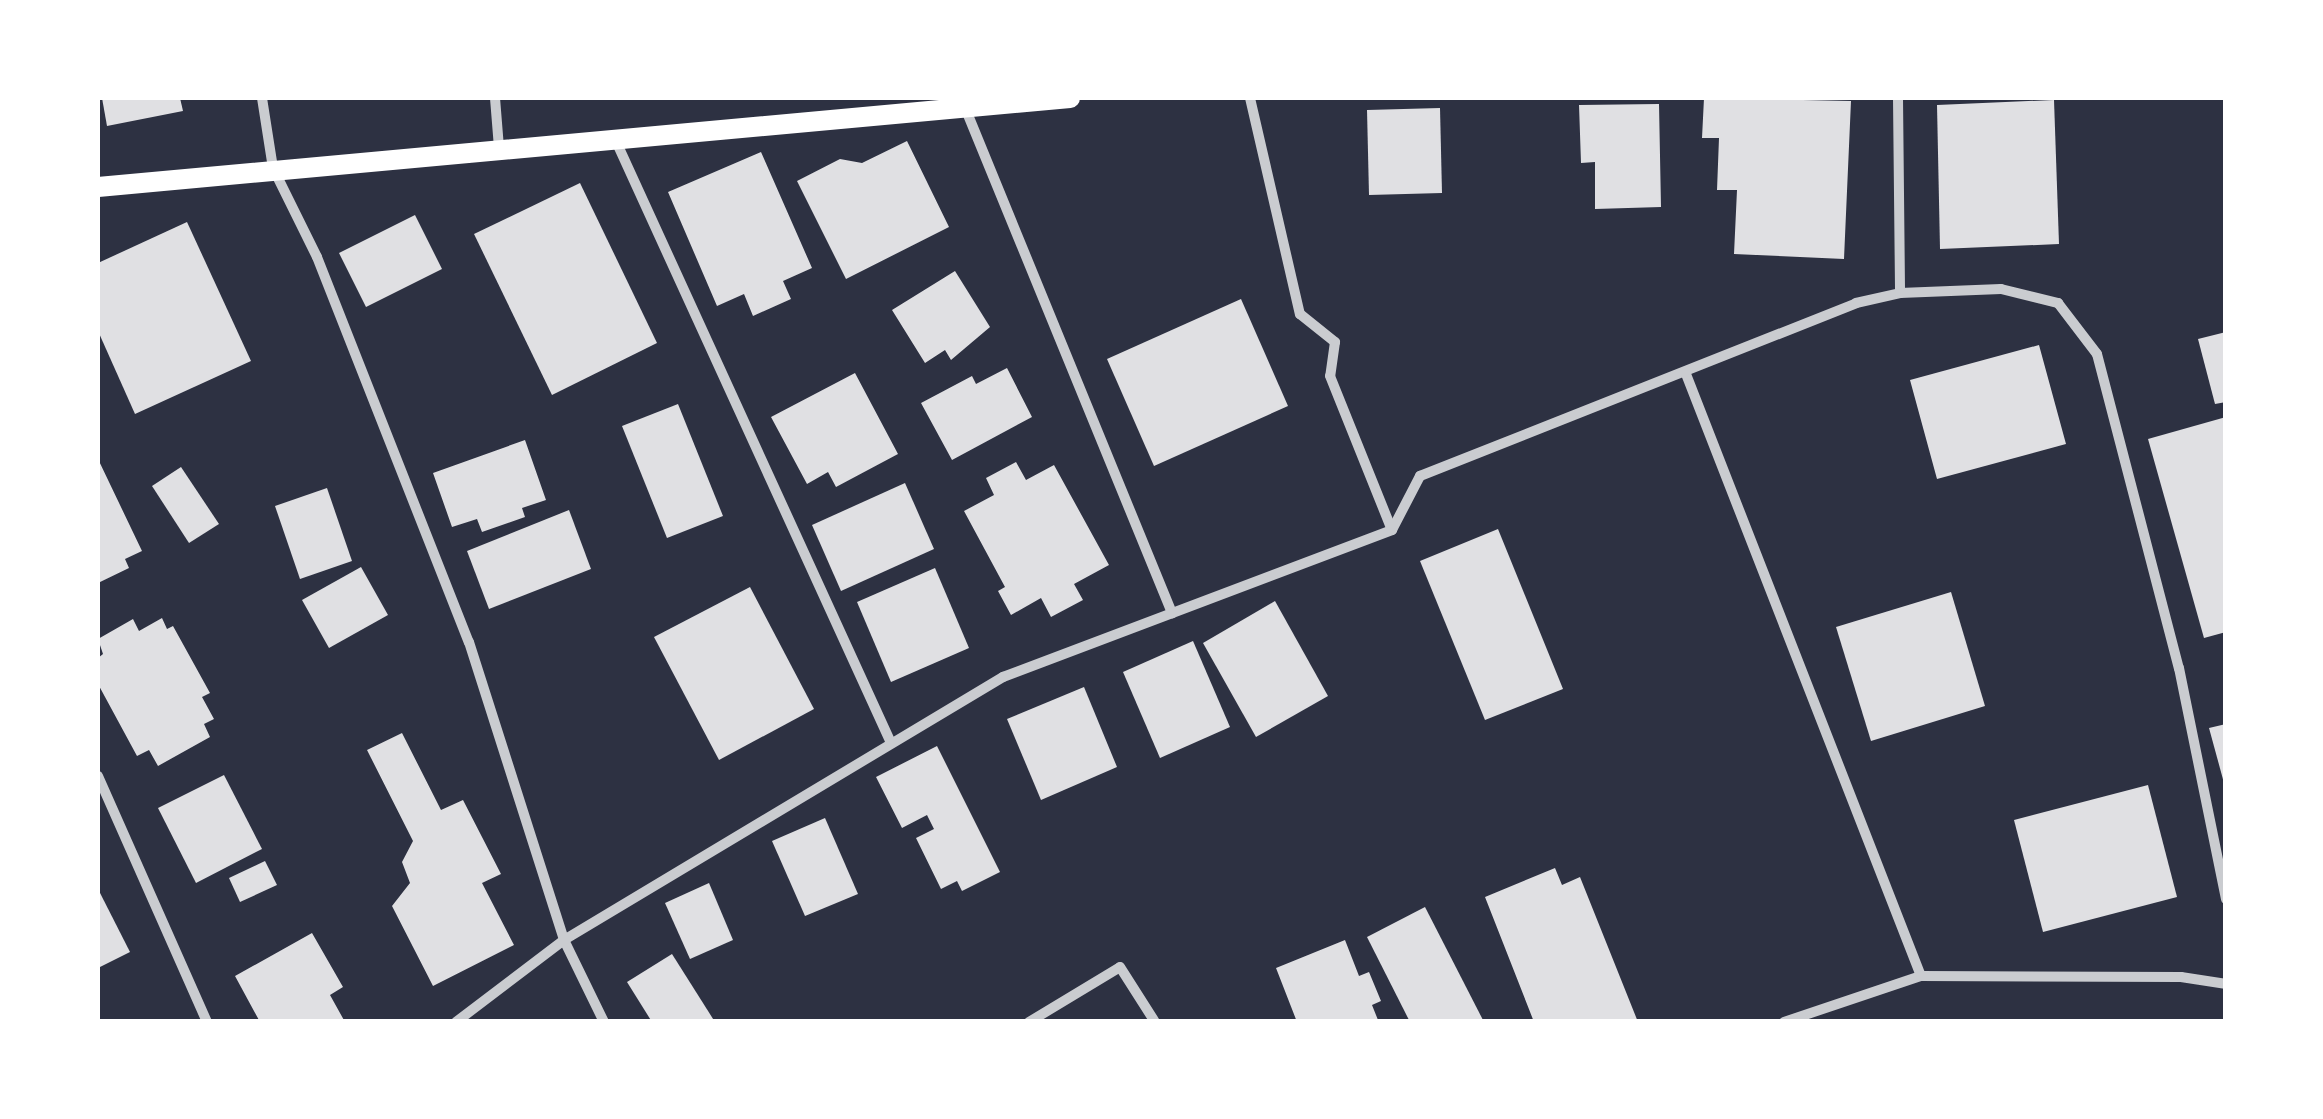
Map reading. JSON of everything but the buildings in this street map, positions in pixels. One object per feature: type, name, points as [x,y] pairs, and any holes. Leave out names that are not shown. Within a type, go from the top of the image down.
[{"type":"main road","points":[[98,187],[613,135],[966,110],[1070,98]]},
{"type":"street","points":[[262,98],[274,168],[317,257],[470,642],[564,940],[604,1022]]},
{"type":"street","points":[[495,98],[500,148]]},
{"type":"street","points":[[1250,98],[1300,314],[1335,342],[1330,376],[1392,530]]},
{"type":"street","points":[[1898,98],[1900,293]]},
{"type":"street","points":[[966,110],[1172,614]]},
{"type":"street","points":[[613,135],[891,743]]},
{"type":"street","points":[[456,1022],[564,940],[1004,676],[1392,530],[1420,476],[1686,374],[1856,303],[1900,293],[2002,289],[2058,303],[2097,354],[2178,668],[2226,900]]},
{"type":"street","points":[[1686,374],[1922,976]]},
{"type":"street","points":[[98,776],[207,1022]]},
{"type":"street","points":[[98,806],[110,802]]},
{"type":"street","points":[[1030,1022],[1120,967],[1155,1022]]},
{"type":"street","points":[[1784,1022],[1922,976],[2180,977],[2226,984]]}]
